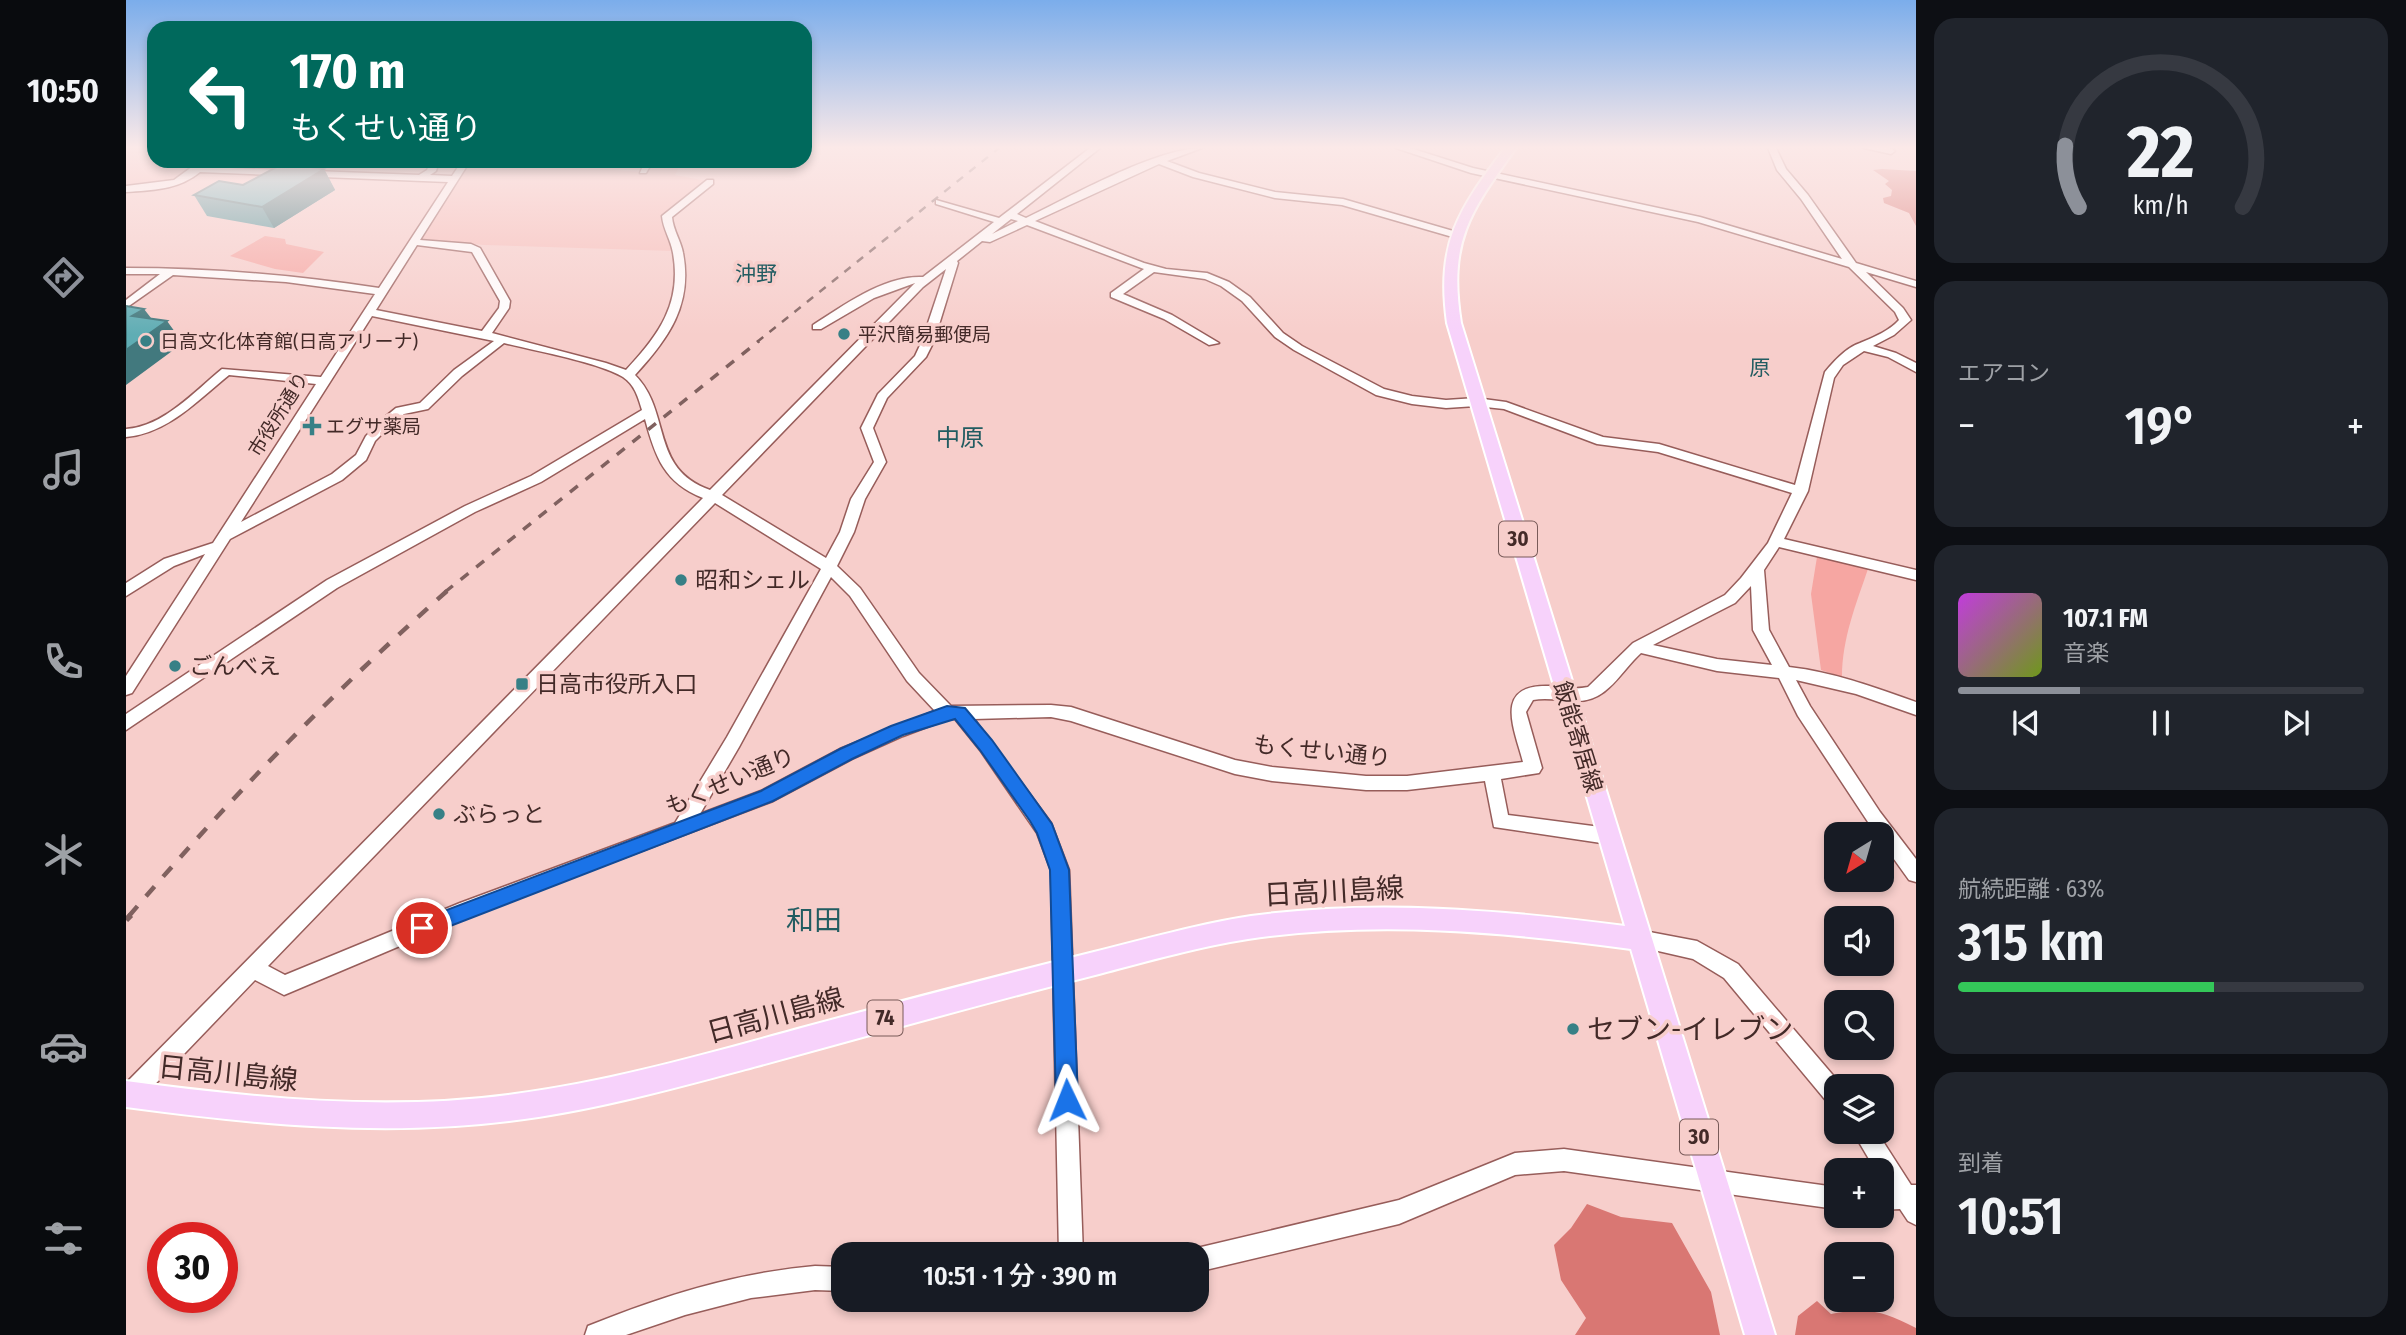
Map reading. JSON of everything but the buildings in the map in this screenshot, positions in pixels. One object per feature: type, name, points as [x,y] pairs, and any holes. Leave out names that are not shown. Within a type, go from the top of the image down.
[{"type":"main road","name":"飯能寄居線","points":[[1467,210],[1456,235],[1449,272],[1450,301],[1457,338],[1760,1335]]},
{"type":"main road","name":"日高川島線","points":[[127,1095],[218,1106],[328,1114],[420,1115],[512,1108],[670,1076],[1063,971],[1197,937],[1254,927],[1365,918],[1480,920],[1639,939]]},
{"type":"street","name":"市役所通り","points":[[126,690],[434,210]]},
{"type":"street","points":[[628,375],[667,332],[676,316],[683,280],[678,251],[667,216],[674,210]]},
{"type":"street","points":[[973,210],[1025,221],[1151,269],[1207,276],[1226,284],[1246,299],[1279,335],[1297,348],[1380,392],[1412,401],[1446,404],[1476,402],[1506,406],[1601,440],[1659,448],[1801,491]]},
{"type":"street","points":[[127,1095],[253,970],[925,279],[1014,210]]},
{"type":"street","points":[[970,243],[979,244],[1048,210]]},
{"type":"street","points":[[1371,210],[1456,235]]},
{"type":"street","points":[[1655,210],[1700,220],[1849,262],[1916,284]]},
{"type":"street","name":"もくせい通り","points":[[253,970],[284,985],[467,909],[767,796],[846,754],[897,731],[953,713],[1051,710],[1235,766],[1272,774],[1366,783],[1407,783],[1533,768],[1518,703],[1530,693],[1566,695],[1594,691],[1638,647],[1730,599],[1758,570],[1777,542],[1801,491],[1830,374],[1843,358],[1860,346],[1900,327],[1905,320],[1899,310],[1849,262],[1814,210]]},
{"type":"street","points":[[413,242],[471,247],[476,250],[505,301],[504,308],[485,335]]},
{"type":"street","points":[[681,829],[733,742],[829,567],[847,532],[858,499],[878,467],[880,462],[867,428],[882,397],[920,357],[929,341],[953,263],[949,260]]},
{"type":"street","points":[[1151,269],[1115,295],[1168,317],[1213,343]]},
{"type":"street","points":[[126,271],[172,270],[295,278],[380,292]]},
{"type":"street","points":[[126,305],[172,270]]},
{"type":"street","points":[[817,327],[866,298],[912,279],[925,279]]},
{"type":"street","points":[[368,312],[485,335],[602,365],[628,375],[642,389],[662,456],[671,470],[696,490],[715,497],[829,567],[855,592],[913,677],[986,745],[1045,830],[1060,870],[1071,1242]]},
{"type":"street","points":[[126,591],[148,575],[191,553],[222,542],[337,477],[361,457],[370,439],[389,420],[400,411],[424,405],[458,373],[503,340]]},
{"type":"street","points":[[1860,346],[1892,355],[1916,368]]},
{"type":"street","points":[[126,433],[134,434],[152,428],[226,371],[322,381]]},
{"type":"street","points":[[126,723],[332,584],[470,509],[536,479],[649,411]]},
{"type":"street","points":[[1777,542],[1916,575]]},
{"type":"street","points":[[1758,570],[1761,630],[1804,711],[1874,817],[1916,874]]},
{"type":"street","points":[[1638,647],[1717,665],[1783,671],[1858,688],[1916,709]]},
{"type":"street","points":[[1492,774],[1500,822],[1608,836]]},
{"type":"street","points":[[1639,939],[1697,950],[1731,971],[1824,1081]]},
{"type":"street","points":[[1872,1144],[1913,1202]]},
{"type":"street","points":[[1209,1257],[1399,1212],[1516,1164],[1564,1160],[1824,1196]]},
{"type":"street","points":[[1894,1200],[1913,1202]]},
{"type":"street","points":[[597,1335],[702,1298],[780,1282],[831,1280]]},
{"type":"shaded area","points":[[440,210],[670,210],[664,215],[674,251],[484,245],[422,239]]},
{"type":"shaded area","points":[[1902,210],[1916,210],[1916,226],[1909,213]]},
{"type":"shaded area","points":[[265,236],[285,239],[286,244],[324,252],[303,273],[275,269],[230,256]]},
{"type":"shaded area","points":[[1817,557],[1868,569],[1847,635],[1842,677],[1821,670],[1811,594]]},
{"type":"shaded area","points":[[1587,1204],[1621,1217],[1672,1223],[1711,1292],[1720,1335],[1575,1335],[1586,1318],[1561,1280],[1554,1245],[1571,1228]]},
{"type":"shaded area","points":[[1817,1301],[1824,1308],[1824,1312],[1831,1314],[1885,1314],[1916,1328],[1916,1335],[1795,1335],[1798,1316]]},
{"type":"railway","points":[[757,342],[921,210]]},
{"type":"railway","points":[[445,592],[759,341]]},
{"type":"railway","points":[[129,916],[204,830],[282,748],[363,668],[447,591]]},
{"type":"railway","points":[[126,920],[131,915]]},
{"type":"place","name":"平沢簡易郵便局","points":[[844,334]]},
{"type":"place","name":"日高文化体育館(日高アリーナ)","points":[[146,341]]},
{"type":"place","name":"エグサ薬局","points":[[312,426]]},
{"type":"place","name":"昭和シェル","points":[[681,580]]},
{"type":"place","name":"ごんべえ","points":[[175,666]]},
{"type":"place","name":"日高市役所入口","points":[[522,684]]},
{"type":"place","name":"ぶらっと","points":[[439,814]]},
{"type":"place","name":"セブン-イレブン","points":[[1573,1029]]},
{"type":"district","name":"沖野","points":[[756,274]]},
{"type":"district","name":"原","points":[[1760,368]]},
{"type":"district","name":"中原","points":[[960,438]]},
{"type":"district","name":"和田","points":[[814,920]]},
{"type":"route","points":[[422,928],[767,796],[846,754],[897,731],[947,713],[959,712],[1037,816],[1060,870],[1067,1100]]}]
